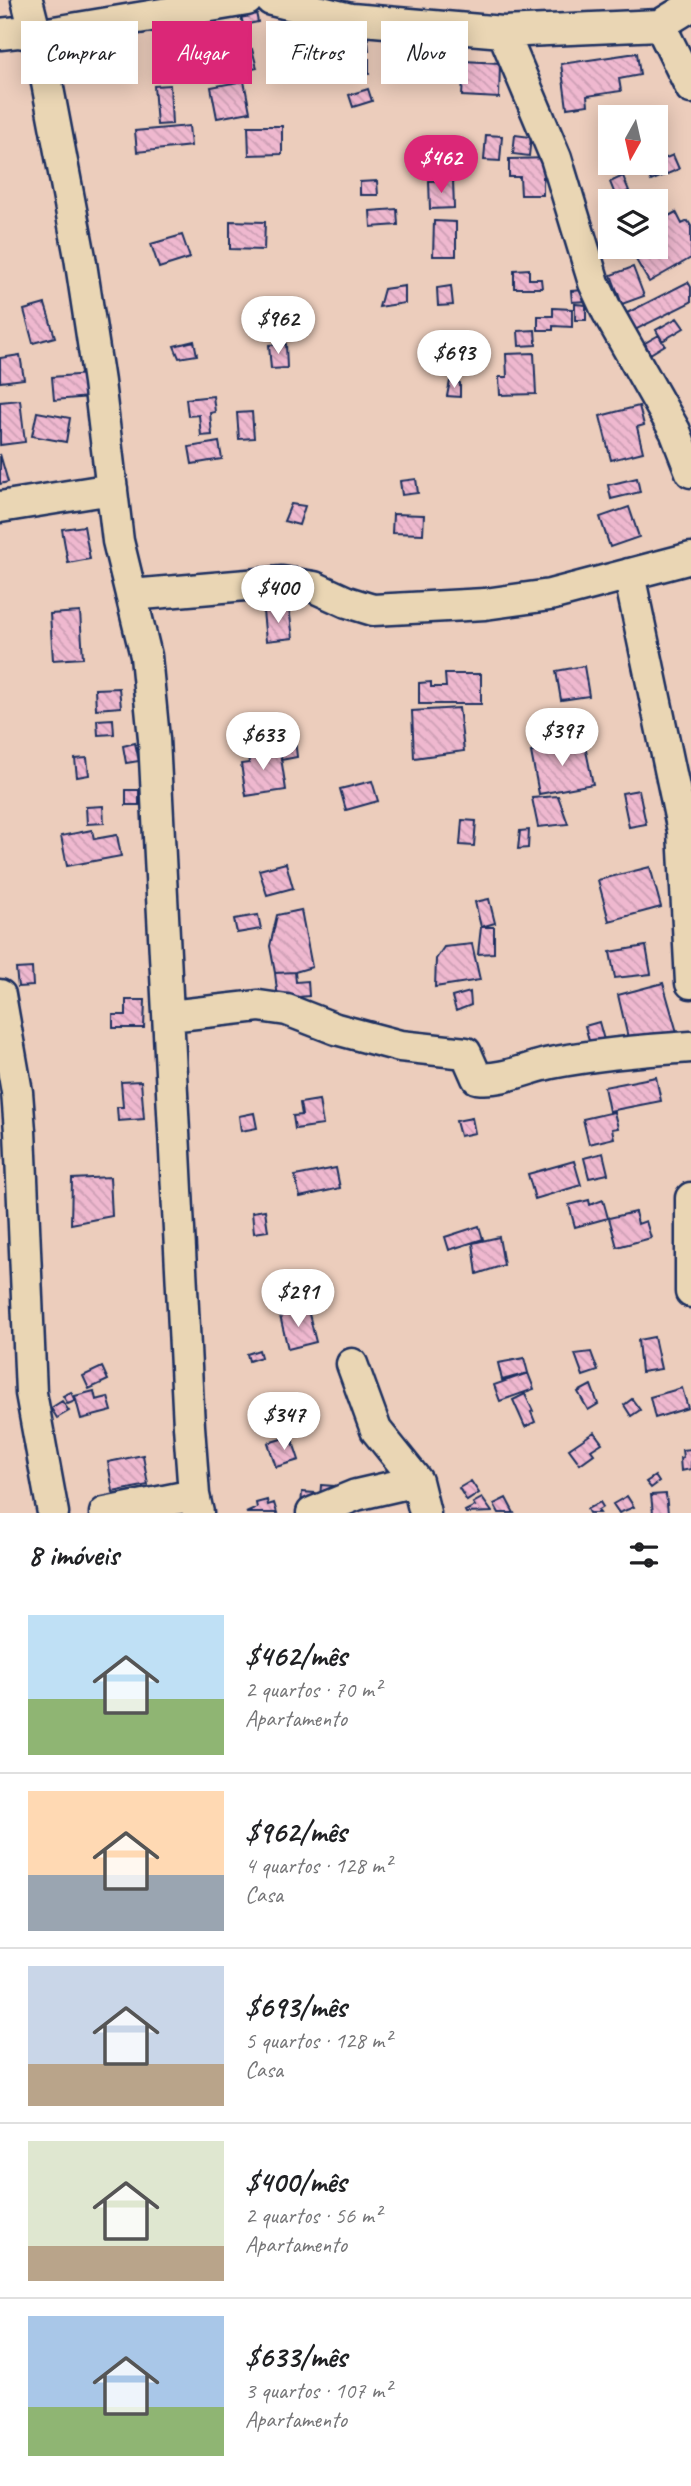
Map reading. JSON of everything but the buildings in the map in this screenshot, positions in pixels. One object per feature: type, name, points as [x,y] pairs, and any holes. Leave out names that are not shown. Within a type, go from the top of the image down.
[{"type":"street","points":[[27,0],[32,21]]},
{"type":"street","points":[[120,21],[247,0]]},
{"type":"street","points":[[271,0],[351,19],[503,32],[660,25],[691,6]]},
{"type":"street","points":[[660,25],[691,88]]},
{"type":"street","points":[[0,34],[21,32]]},
{"type":"street","points":[[503,32],[556,158],[594,283],[607,311],[683,424],[691,472]]},
{"type":"street","points":[[46,84],[80,257],[118,541],[146,656],[153,725],[196,1504],[105,1513]]},
{"type":"street","points":[[0,507],[112,489]]},
{"type":"street","points":[[131,595],[282,582],[314,587],[347,603],[373,610],[485,604],[551,594],[691,558]]},
{"type":"street","points":[[629,574],[687,831],[691,983]]},
{"type":"street","points":[[0,995],[17,1092],[32,1393],[53,1513]]},
{"type":"street","points":[[169,1016],[259,1006],[287,1010],[335,1029],[400,1046],[466,1053],[478,1078],[489,1079],[549,1063],[612,1053],[691,1047]]},
{"type":"street","points":[[691,1198],[691,1285]]},
{"type":"street","points":[[352,1364],[376,1430],[417,1481],[425,1513]]},
{"type":"street","points":[[312,1513],[356,1495],[417,1481]]}]
